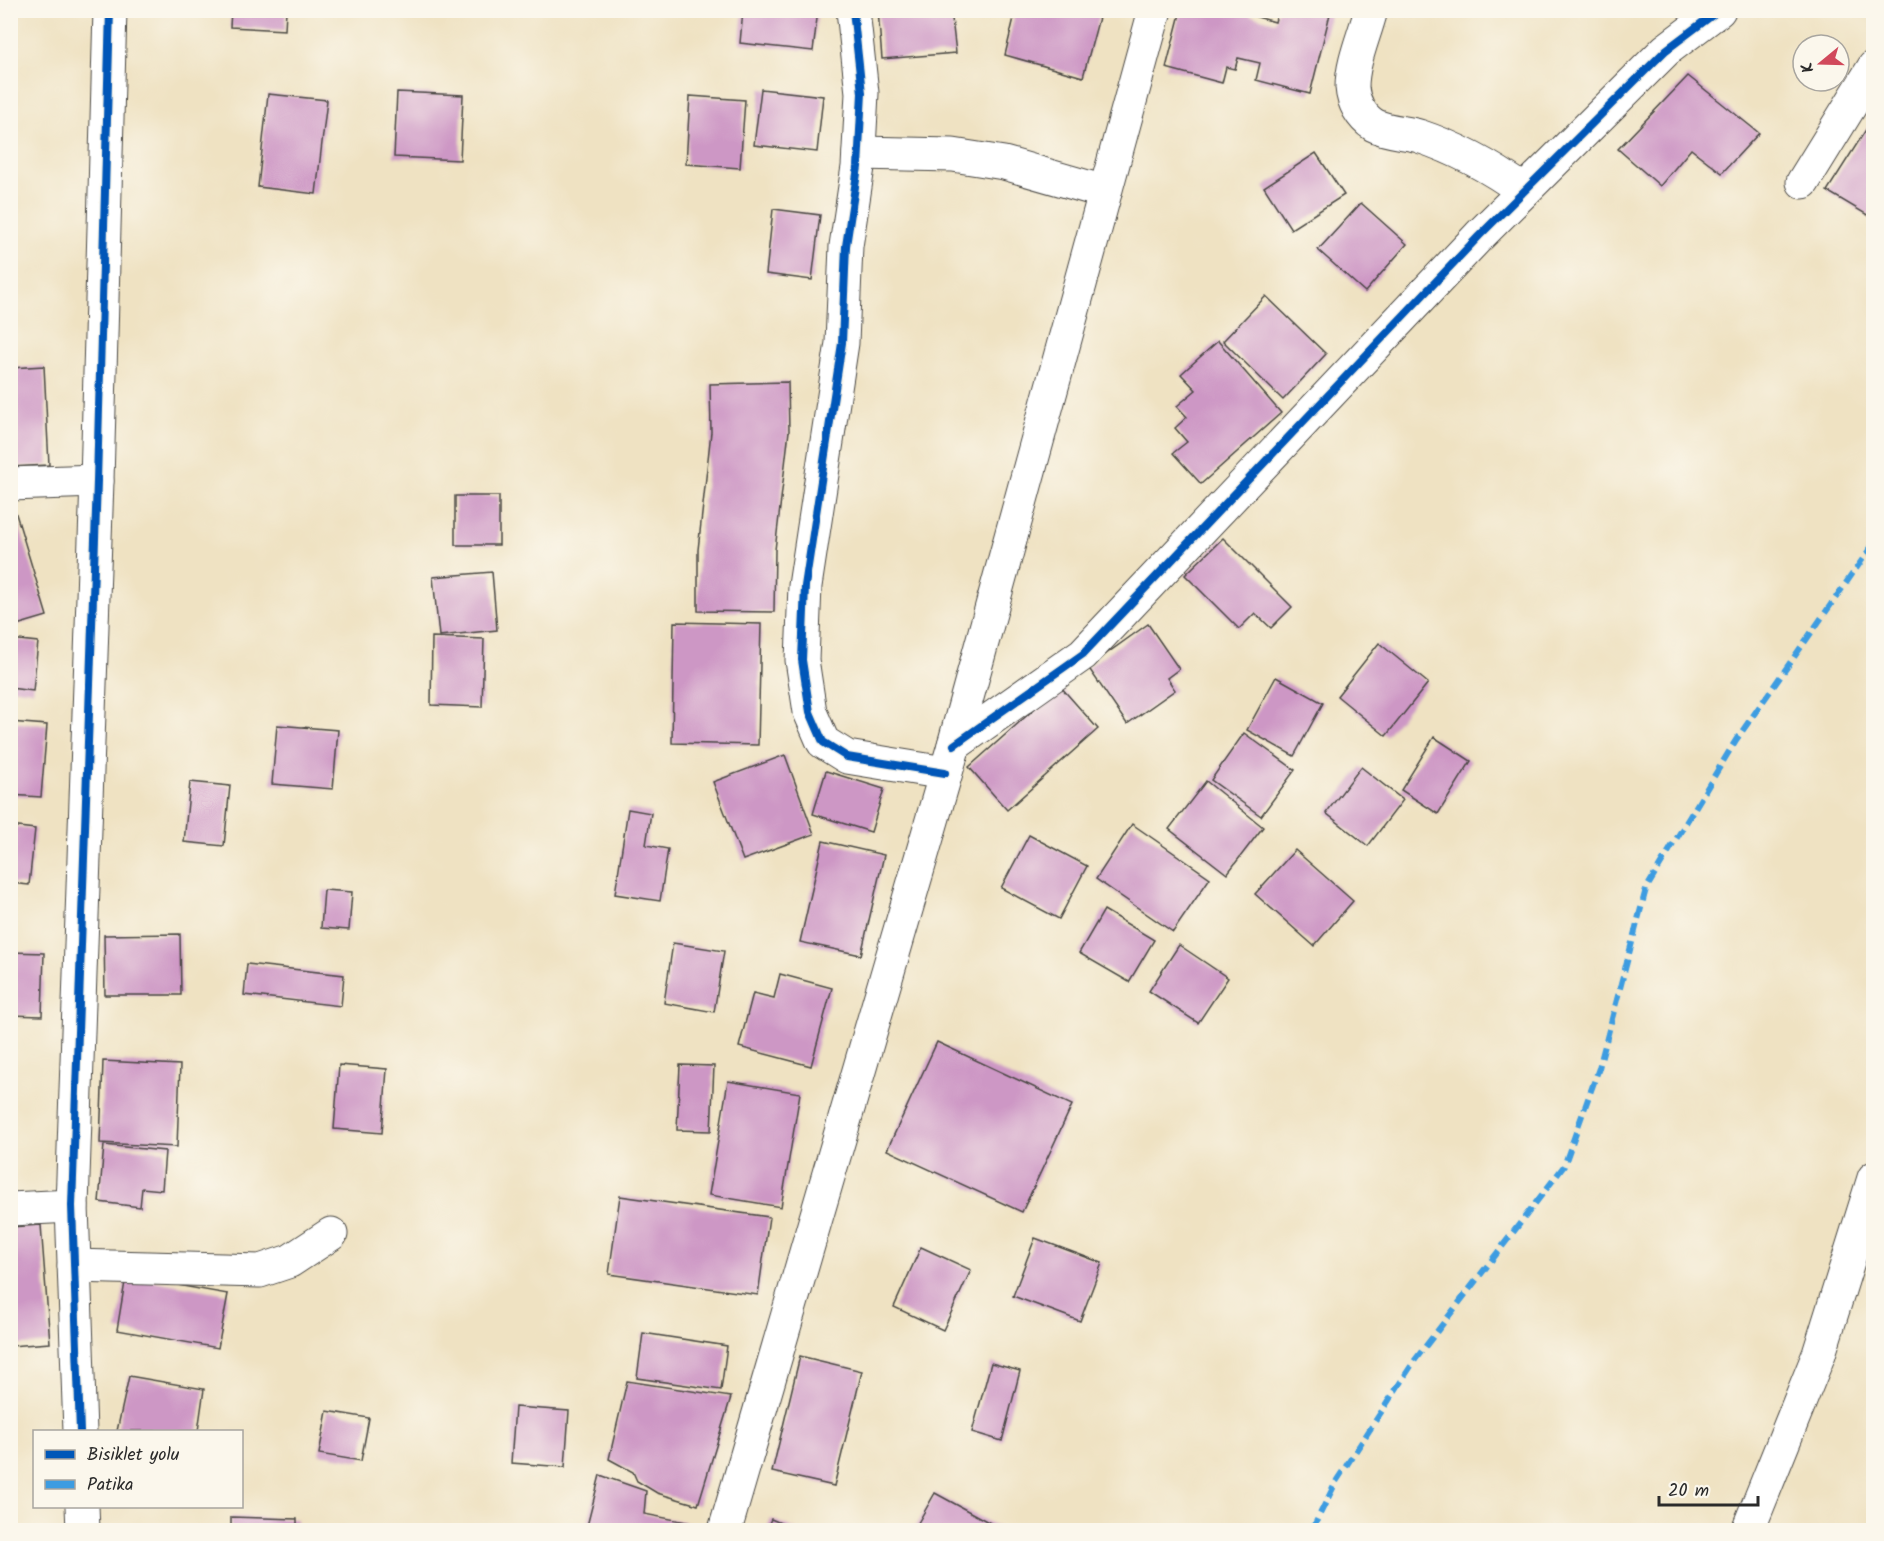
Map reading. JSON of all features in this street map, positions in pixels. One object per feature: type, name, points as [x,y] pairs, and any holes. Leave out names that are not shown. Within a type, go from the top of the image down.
[{"type":"street","points":[[80,1430],[72,1206],[97,481],[110,10]]},
{"type":"street","points":[[852,10],[862,93],[859,153],[846,246],[842,343],[805,586],[802,660],[810,712],[823,742],[847,757],[950,759],[1083,654],[1280,444],[1524,191],[1666,50],[1719,10]]},
{"type":"street","points":[[725,1530],[950,759],[1155,10]]},
{"type":"street","points":[[1371,10],[1352,86],[1359,110],[1367,120],[1377,127],[1416,135],[1453,148],[1478,160],[1524,191]]},
{"type":"street","points":[[1803,182],[1874,67]]},
{"type":"street","points":[[859,153],[953,155],[1004,163],[1105,192]]},
{"type":"street","points":[[10,484],[97,481]]},
{"type":"street","points":[[1748,1530],[1819,1354],[1874,1178]]},
{"type":"street","points":[[10,1209],[72,1206]]},
{"type":"street","points":[[74,1266],[260,1271],[290,1261],[331,1234]]},
{"type":"street","points":[[82,1508],[83,1530]]},
{"type":"building","points":[[231,10],[286,10],[285,30],[230,27]]},
{"type":"building","points":[[743,10],[818,10],[813,51],[740,43]]},
{"type":"building","points":[[878,10],[951,10],[956,53],[882,59]]},
{"type":"building","points":[[996,10],[1101,10],[1083,77],[1005,55],[1014,18],[995,13]]},
{"type":"building","points":[[1181,10],[1251,10],[1250,15],[1275,22],[1278,10],[1331,10],[1310,94],[1256,80],[1260,63],[1238,58],[1235,69],[1226,67],[1222,83],[1166,68]]},
{"type":"building","points":[[1688,76],[1759,133],[1722,173],[1691,149],[1660,186],[1618,149]]},
{"type":"building","points":[[761,89],[823,96],[817,152],[754,145]]},
{"type":"building","points":[[397,92],[463,95],[460,160],[394,157]]},
{"type":"building","points":[[268,94],[327,100],[316,194],[258,187]]},
{"type":"building","points":[[690,96],[745,100],[740,168],[686,164]]},
{"type":"building","points":[[1874,117],[1874,219],[1827,191]]},
{"type":"building","points":[[1316,153],[1344,195],[1291,229],[1264,187]]},
{"type":"building","points":[[1361,203],[1407,244],[1365,292],[1318,250]]},
{"type":"building","points":[[773,209],[820,215],[812,280],[766,274]]},
{"type":"building","points":[[1266,296],[1326,354],[1283,400],[1223,341]]},
{"type":"building","points":[[1218,341],[1281,413],[1201,484],[1173,453],[1187,442],[1175,428],[1187,417],[1177,406],[1196,390],[1181,374]]},
{"type":"building","points":[[44,366],[49,465],[10,467],[10,368]]},
{"type":"building","points":[[788,382],[789,431],[775,550],[774,612],[698,611],[698,550],[711,432],[710,384]]},
{"type":"building","points":[[10,494],[47,616],[10,627]]},
{"type":"building","points":[[455,496],[499,496],[499,545],[455,545]]},
{"type":"building","points":[[1223,538],[1292,607],[1271,628],[1255,613],[1239,629],[1185,575]]},
{"type":"building","points":[[492,572],[497,630],[439,636],[433,577]]},
{"type":"building","points":[[674,622],[761,624],[758,745],[672,743]]},
{"type":"building","points":[[1148,624],[1179,669],[1167,678],[1175,690],[1127,724],[1088,667]]},
{"type":"building","points":[[432,637],[484,639],[482,707],[431,705]]},
{"type":"building","points":[[10,639],[38,642],[33,691],[10,688]]},
{"type":"building","points":[[1379,643],[1428,683],[1386,736],[1337,696]]},
{"type":"building","points":[[1276,677],[1323,703],[1294,756],[1247,730]]},
{"type":"building","points":[[1060,686],[1098,729],[1007,810],[969,767]]},
{"type":"building","points":[[10,722],[47,725],[41,797],[10,795]]},
{"type":"building","points":[[277,725],[338,730],[333,789],[272,784]]},
{"type":"building","points":[[1244,733],[1295,770],[1261,816],[1211,780]]},
{"type":"building","points":[[1434,737],[1471,761],[1438,814],[1401,790]]},
{"type":"building","points":[[785,755],[814,834],[743,860],[713,782]]},
{"type":"building","points":[[1361,767],[1403,800],[1368,846],[1326,813]]},
{"type":"building","points":[[826,771],[884,789],[871,832],[813,814]]},
{"type":"building","points":[[1206,781],[1263,827],[1227,874],[1169,829]]},
{"type":"building","points":[[190,782],[230,786],[224,846],[184,842]]},
{"type":"building","points":[[628,809],[651,813],[646,845],[668,849],[660,901],[615,894]]},
{"type":"building","points":[[1132,824],[1210,878],[1173,932],[1096,879]]},
{"type":"building","points":[[10,826],[35,829],[29,885],[10,883]]},
{"type":"building","points":[[1029,835],[1087,866],[1059,919],[1001,888]]},
{"type":"building","points":[[823,841],[884,855],[861,955],[800,942]]},
{"type":"building","points":[[1295,850],[1353,901],[1314,946],[1255,894]]},
{"type":"building","points":[[324,890],[352,892],[349,930],[321,928]]},
{"type":"building","points":[[1104,910],[1154,940],[1129,982],[1079,953]]},
{"type":"building","points":[[180,934],[181,995],[105,995],[104,935]]},
{"type":"building","points":[[673,943],[724,951],[714,1012],[664,1003]]},
{"type":"building","points":[[1179,945],[1228,978],[1198,1023],[1149,991]]},
{"type":"building","points":[[10,952],[44,953],[42,1016],[10,1015]]},
{"type":"building","points":[[247,964],[344,975],[341,1006],[244,995]]},
{"type":"building","points":[[780,974],[832,988],[811,1066],[739,1047],[753,993],[774,998]]},
{"type":"building","points":[[937,1042],[1072,1105],[1022,1212],[887,1150]]},
{"type":"building","points":[[103,1061],[180,1065],[177,1147],[100,1143]]},
{"type":"building","points":[[339,1065],[387,1069],[382,1133],[334,1129]]},
{"type":"building","points":[[680,1065],[714,1066],[711,1131],[677,1130]]},
{"type":"building","points":[[728,1081],[800,1093],[781,1207],[709,1195]]},
{"type":"building","points":[[104,1145],[165,1151],[162,1190],[142,1188],[140,1207],[99,1202]]},
{"type":"building","points":[[620,1196],[769,1217],[758,1295],[609,1274]]},
{"type":"building","points":[[41,1225],[50,1343],[10,1346],[10,1227]]},
{"type":"building","points":[[1035,1238],[1102,1263],[1080,1321],[1013,1296]]},
{"type":"building","points":[[921,1247],[971,1270],[943,1330],[894,1307]]},
{"type":"building","points":[[126,1276],[228,1294],[218,1348],[117,1330]]},
{"type":"building","points":[[643,1333],[727,1346],[721,1390],[637,1378]]},
{"type":"building","points":[[800,1356],[862,1371],[834,1486],[772,1472]]},
{"type":"building","points":[[991,1363],[1020,1371],[1002,1441],[972,1432]]},
{"type":"building","points":[[129,1376],[204,1389],[198,1430],[117,1430]]},
{"type":"building","points":[[627,1381],[731,1397],[698,1505],[657,1493],[637,1481],[633,1472],[609,1459]]},
{"type":"building","points":[[515,1407],[569,1411],[565,1467],[511,1463]]},
{"type":"building","points":[[327,1411],[369,1418],[361,1461],[319,1454]]},
{"type":"building","points":[[600,1475],[646,1491],[644,1514],[692,1523],[690,1530],[586,1530]]},
{"type":"building","points":[[935,1493],[1003,1530],[914,1530]]},
{"type":"building","points":[[231,1517],[297,1519],[297,1530],[231,1530]]},
{"type":"building","points":[[771,1519],[797,1530],[766,1530]]},
{"type":"marked path","points":[[1312,1530],[1337,1480],[1415,1360],[1564,1166],[1599,1068],[1646,889],[1736,740],[1874,543]]},
{"type":"cycle path","points":[[80,1430],[72,1206],[97,481],[110,10]]},
{"type":"cycle path","points":[[853,10],[862,93],[858,167],[846,246],[842,343],[805,586],[802,660],[810,712],[823,742],[847,757],[945,773]]},
{"type":"cycle path","points":[[954,745],[1083,654],[1479,236],[1666,50],[1719,10]]}]
